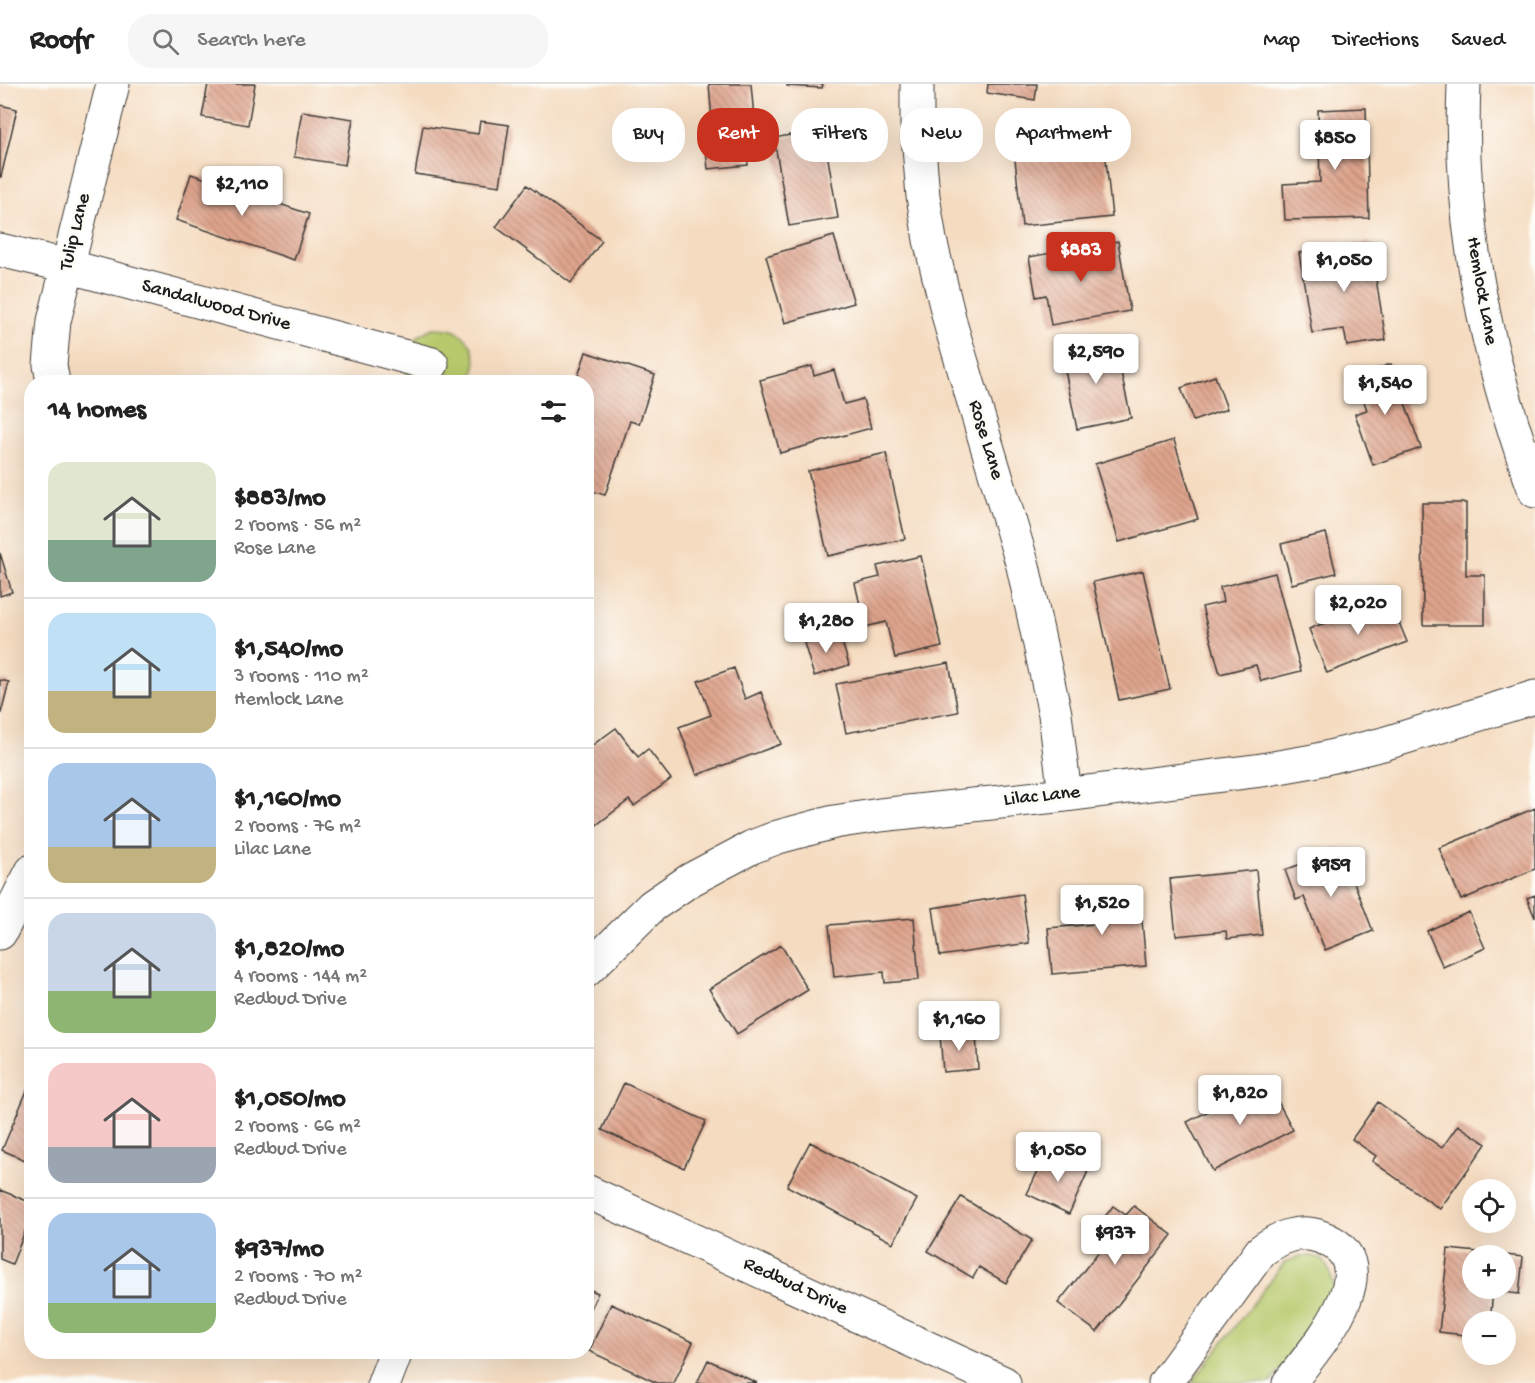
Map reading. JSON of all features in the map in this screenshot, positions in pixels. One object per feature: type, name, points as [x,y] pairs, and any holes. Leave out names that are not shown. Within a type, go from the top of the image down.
[{"type":"street","name":"Tulip Lane","points":[[52,375],[50,365],[54,321],[113,84]]},
{"type":"street","name":"Rose Lane","points":[[917,84],[917,123],[923,196],[930,240],[951,326],[1023,566],[1055,714],[1065,795]]},
{"type":"street","name":"Hemlock Lane","points":[[1464,84],[1462,117],[1466,203],[1481,306],[1497,375],[1535,491]]},
{"type":"street","name":"Sandalwood Drive","points":[[0,250],[432,364]]},
{"type":"street","name":"Lilac Lane","points":[[594,963],[652,906],[690,880],[752,847],[778,837],[846,820],[880,815],[1065,795],[1262,770],[1313,761],[1383,744],[1535,697]]},
{"type":"street","points":[[0,933],[24,886]]},
{"type":"street","name":"Redbud Drive","points":[[594,1195],[1004,1383]]},
{"type":"street","points":[[1165,1383],[1261,1251],[1288,1235],[1305,1234],[1336,1244],[1347,1257],[1350,1271],[1349,1288],[1346,1301],[1336,1319],[1289,1383]]},
{"type":"street","points":[[384,1383],[393,1359]]},
{"type":"green space","points":[[433,328],[445,328],[463,336],[474,354],[473,375],[408,375],[405,365],[408,350],[412,343]]},
{"type":"green space","points":[[1312,1256],[1323,1260],[1330,1272],[1335,1293],[1331,1303],[1270,1383],[1191,1383],[1285,1262],[1298,1257]]},
{"type":"building","points":[[208,84],[255,84],[248,125],[202,117]]},
{"type":"building","points":[[709,84],[751,84],[753,108],[711,108]]},
{"type":"building","points":[[787,84],[823,84],[822,88],[787,86]]},
{"type":"building","points":[[988,84],[1037,84],[1035,100],[987,93]]},
{"type":"building","points":[[0,105],[17,109],[1,177],[0,177]]},
{"type":"building","points":[[1366,108],[1369,218],[1285,220],[1283,184],[1320,182],[1318,110]]},
{"type":"building","points":[[302,111],[353,119],[345,165],[294,157]]},
{"type":"building","points":[[480,121],[509,125],[500,186],[415,174],[423,126],[478,134]]},
{"type":"building","points":[[791,135],[791,162],[829,162],[838,218],[789,226],[778,162],[779,137]]},
{"type":"building","points":[[707,162],[748,162],[748,165],[708,169]]},
{"type":"building","points":[[1015,162],[1106,162],[1112,217],[1022,226]]},
{"type":"building","points":[[191,174],[309,214],[294,260],[176,220]]},
{"type":"building","points":[[527,185],[602,241],[571,283],[496,227]]},
{"type":"building","points":[[834,236],[854,303],[785,323],[766,256]]},
{"type":"building","points":[[1118,241],[1130,311],[1051,325],[1046,295],[1036,297],[1029,257]]},
{"type":"building","points":[[1370,242],[1386,340],[1347,346],[1344,329],[1312,333],[1299,253]]},
{"type":"building","points":[[1114,340],[1131,418],[1077,429],[1061,351]]},
{"type":"building","points":[[586,352],[655,375],[639,424],[630,421],[605,495],[594,492],[594,375],[578,375]]},
{"type":"building","points":[[1391,364],[1421,448],[1373,465],[1355,414],[1367,410],[1355,376]]},
{"type":"building","points":[[812,366],[814,376],[834,370],[844,404],[863,399],[871,428],[780,453],[760,380]]},
{"type":"building","points":[[1215,376],[1227,409],[1193,421],[1181,388]]},
{"type":"building","points":[[1174,440],[1198,519],[1119,542],[1095,464]]},
{"type":"building","points":[[886,453],[905,539],[828,556],[808,471]]},
{"type":"building","points":[[1422,503],[1466,503],[1466,575],[1485,575],[1485,625],[1423,625]]},
{"type":"building","points":[[1326,533],[1336,573],[1292,584],[1281,544]]},
{"type":"building","points":[[0,553],[12,592],[0,596]]},
{"type":"building","points":[[921,556],[942,647],[895,658],[886,622],[865,627],[855,583],[880,577],[877,566]]},
{"type":"building","points":[[1143,571],[1170,689],[1119,700],[1093,582]]},
{"type":"building","points":[[1275,573],[1301,671],[1261,681],[1256,665],[1220,674],[1202,607],[1223,602],[1220,587]]},
{"type":"building","points":[[1389,598],[1407,642],[1327,673],[1309,629]]},
{"type":"building","points":[[839,632],[849,665],[814,676],[804,643]]},
{"type":"building","points":[[949,663],[958,712],[846,733],[836,684]]},
{"type":"building","points":[[734,668],[745,699],[761,692],[781,744],[697,775],[679,727],[711,715],[698,681]]},
{"type":"building","points":[[0,680],[9,682],[1,713],[0,713]]},
{"type":"building","points":[[616,728],[638,757],[648,749],[671,779],[634,806],[629,800],[594,827],[594,744]]},
{"type":"building","points":[[1535,808],[1535,869],[1461,900],[1439,848]]},
{"type":"building","points":[[1341,849],[1373,931],[1325,950],[1304,897],[1296,900],[1285,870]]},
{"type":"building","points":[[1256,870],[1262,935],[1227,939],[1226,931],[1176,936],[1170,879]]},
{"type":"building","points":[[1139,886],[1146,966],[1052,974],[1048,928],[1096,924],[1093,891]]},
{"type":"building","points":[[1022,894],[1029,943],[940,956],[933,908]]},
{"type":"building","points":[[1535,895],[1535,918],[1527,898]]},
{"type":"building","points":[[1469,912],[1485,948],[1443,967],[1427,931]]},
{"type":"building","points":[[914,918],[919,980],[885,983],[884,972],[834,977],[829,925]]},
{"type":"building","points":[[781,945],[808,990],[737,1034],[709,989]]},
{"type":"building","points":[[976,1033],[978,1069],[943,1072],[940,1035]]},
{"type":"building","points":[[1267,1081],[1293,1130],[1213,1171],[1187,1122]]},
{"type":"building","points":[[624,1083],[706,1121],[684,1168],[602,1130]]},
{"type":"building","points":[[24,1098],[24,1160],[2,1150]]},
{"type":"building","points":[[1378,1102],[1442,1148],[1458,1125],[1486,1144],[1440,1209],[1372,1161],[1376,1156],[1352,1139]]},
{"type":"building","points":[[810,1142],[917,1199],[893,1243],[787,1186]]},
{"type":"building","points":[[1047,1152],[1088,1171],[1069,1214],[1027,1194]]},
{"type":"building","points":[[0,1190],[24,1200],[24,1234],[12,1264],[0,1259]]},
{"type":"building","points":[[961,1197],[1032,1240],[1006,1283],[979,1267],[973,1278],[928,1251]]},
{"type":"building","points":[[1113,1206],[1126,1215],[1134,1206],[1172,1235],[1097,1332],[1058,1303],[1108,1240],[1095,1230]]},
{"type":"building","points":[[1448,1249],[1462,1250],[1462,1299],[1492,1299],[1491,1311],[1462,1311],[1462,1335],[1439,1332]]},
{"type":"building","points":[[1516,1256],[1523,1257],[1519,1294],[1516,1294]]},
{"type":"building","points":[[611,1304],[693,1342],[674,1383],[657,1383],[594,1353],[594,1340]]},
{"type":"building","points":[[708,1360],[757,1383],[697,1383]]}]
